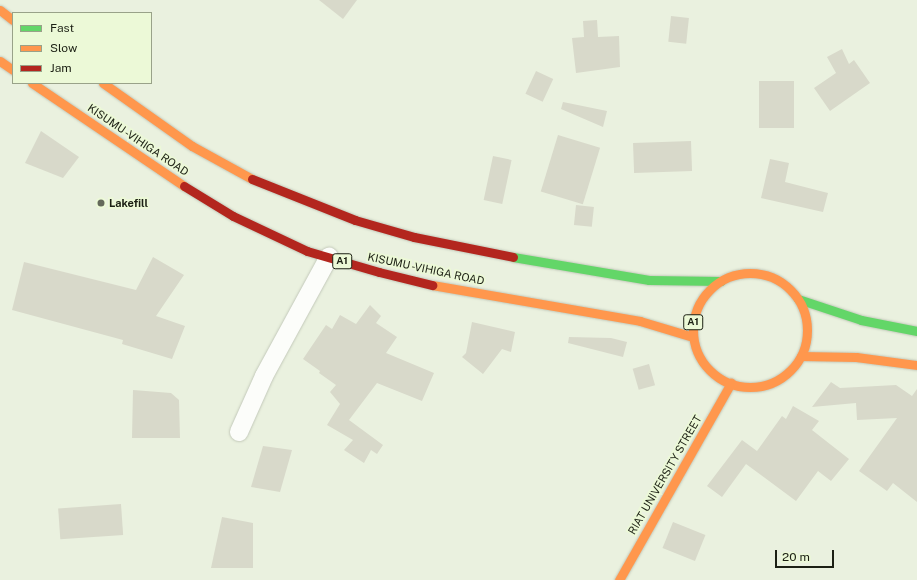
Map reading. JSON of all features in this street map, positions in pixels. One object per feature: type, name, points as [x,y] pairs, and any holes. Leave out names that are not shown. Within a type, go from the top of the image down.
[{"type":"main road","points":[[0,10],[12,19]]},
{"type":"main road","points":[[0,61],[12,69]]},
{"type":"main road","name":"KISUMU -VIHIGA ROAD","points":[[33,84],[161,172],[233,216],[307,251],[379,272],[438,286],[640,321],[693,337]]},
{"type":"main road","name":"A1","points":[[104,84],[192,146],[243,175],[355,220],[414,238],[537,262],[649,280],[721,281]]},
{"type":"main road","name":"A1","points":[[748,272],[768,275],[785,284],[798,299],[806,317],[807,337],[801,356],[789,371],[774,381],[757,386],[739,385],[722,380],[708,368],[698,354],[693,337],[693,319],[699,303],[712,287],[721,281],[728,277],[748,272]]},
{"type":"main road","points":[[798,299],[861,320],[917,331]]},
{"type":"main road","points":[[801,356],[856,357],[917,365]]},
{"type":"main road","name":"RIAT UNIVERSITY STREET","points":[[619,580],[731,383]]},
{"type":"street","points":[[239,432],[264,376],[329,257]]},
{"type":"building","points":[[319,0],[357,0],[343,19]]},
{"type":"building","points":[[671,16],[689,18],[686,44],[668,42]]},
{"type":"building","points":[[597,20],[598,37],[619,36],[620,67],[576,73],[572,38],[584,37],[583,21]]},
{"type":"building","points":[[842,49],[849,64],[854,60],[870,83],[830,111],[814,88],[836,73],[827,57]]},
{"type":"building","points":[[536,71],[553,79],[543,102],[525,94]]},
{"type":"building","points":[[759,81],[794,81],[794,128],[759,128]]},
{"type":"building","points":[[563,102],[607,111],[603,127],[561,109]]},
{"type":"building","points":[[41,131],[79,157],[63,178],[25,163]]},
{"type":"building","points":[[558,135],[600,148],[583,204],[541,191]]},
{"type":"building","points":[[691,141],[692,171],[634,173],[633,143]]},
{"type":"building","points":[[493,156],[512,160],[502,204],[484,200]]},
{"type":"building","points":[[770,159],[789,163],[785,182],[828,193],[823,212],[761,198]]},
{"type":"building","points":[[576,205],[594,207],[592,227],[574,225]]},
{"type":"building","points":[[153,257],[184,275],[156,316],[185,326],[172,359],[122,344],[123,340],[12,310],[24,262],[136,290]]},
{"type":"building","points":[[370,305],[381,316],[376,323],[397,337],[386,353],[434,373],[422,401],[377,383],[349,420],[383,445],[377,454],[371,450],[364,463],[344,450],[353,440],[327,425],[340,404],[330,392],[336,385],[303,359],[326,325],[332,329],[340,315],[356,324]]},
{"type":"building","points":[[472,322],[515,332],[511,352],[502,349],[483,374],[462,357],[466,353]]},
{"type":"building","points":[[569,337],[611,338],[627,342],[623,357],[568,343]]},
{"type":"building","points":[[649,364],[655,385],[639,390],[633,369]]},
{"type":"building","points":[[831,382],[840,388],[896,385],[912,396],[917,389],[917,502],[893,483],[887,491],[859,471],[897,418],[857,420],[856,403],[812,407]]},
{"type":"building","points":[[133,390],[171,393],[179,400],[180,438],[132,438]]},
{"type":"building","points":[[793,406],[819,421],[812,430],[849,459],[831,481],[818,471],[796,501],[746,464],[722,497],[707,486],[742,440],[757,451],[782,416],[786,419]]},
{"type":"building","points":[[263,446],[292,450],[280,492],[251,487]]},
{"type":"building","points":[[121,504],[123,535],[60,539],[58,508]]},
{"type":"building","points":[[222,517],[253,523],[253,568],[211,568]]},
{"type":"building","points":[[673,522],[705,535],[695,561],[663,548]]},
{"type":"traffic: fast","points":[[513,257],[649,280],[721,281]]},
{"type":"traffic: fast","points":[[798,299],[861,320],[917,331]]},
{"type":"traffic: slow","points":[[0,10],[12,19]]},
{"type":"traffic: slow","points":[[0,61],[12,69]]},
{"type":"traffic: slow","points":[[33,84],[184,186]]},
{"type":"traffic: slow","points":[[104,84],[192,146],[252,179]]},
{"type":"traffic: slow","points":[[750,273],[761,274],[772,278],[790,290],[802,308],[806,319],[807,330],[806,341],[802,352],[790,370],[772,382],[761,386],[750,387],[739,386],[728,382],[710,370],[698,352],[694,341],[693,330],[694,319],[698,308],[710,290],[728,278],[739,274],[750,273]]},
{"type":"traffic: slow","points":[[432,285],[640,321],[693,337]]},
{"type":"traffic: slow","points":[[801,356],[856,357],[917,365]]},
{"type":"traffic: slow","points":[[619,580],[731,383]]},
{"type":"traffic: jam","points":[[252,179],[355,220],[414,237],[513,257]]},
{"type":"traffic: jam","points":[[184,186],[233,216],[307,251],[379,272],[432,285]]},
{"type":"place","name":"Lakefill","points":[[101,203]]}]
